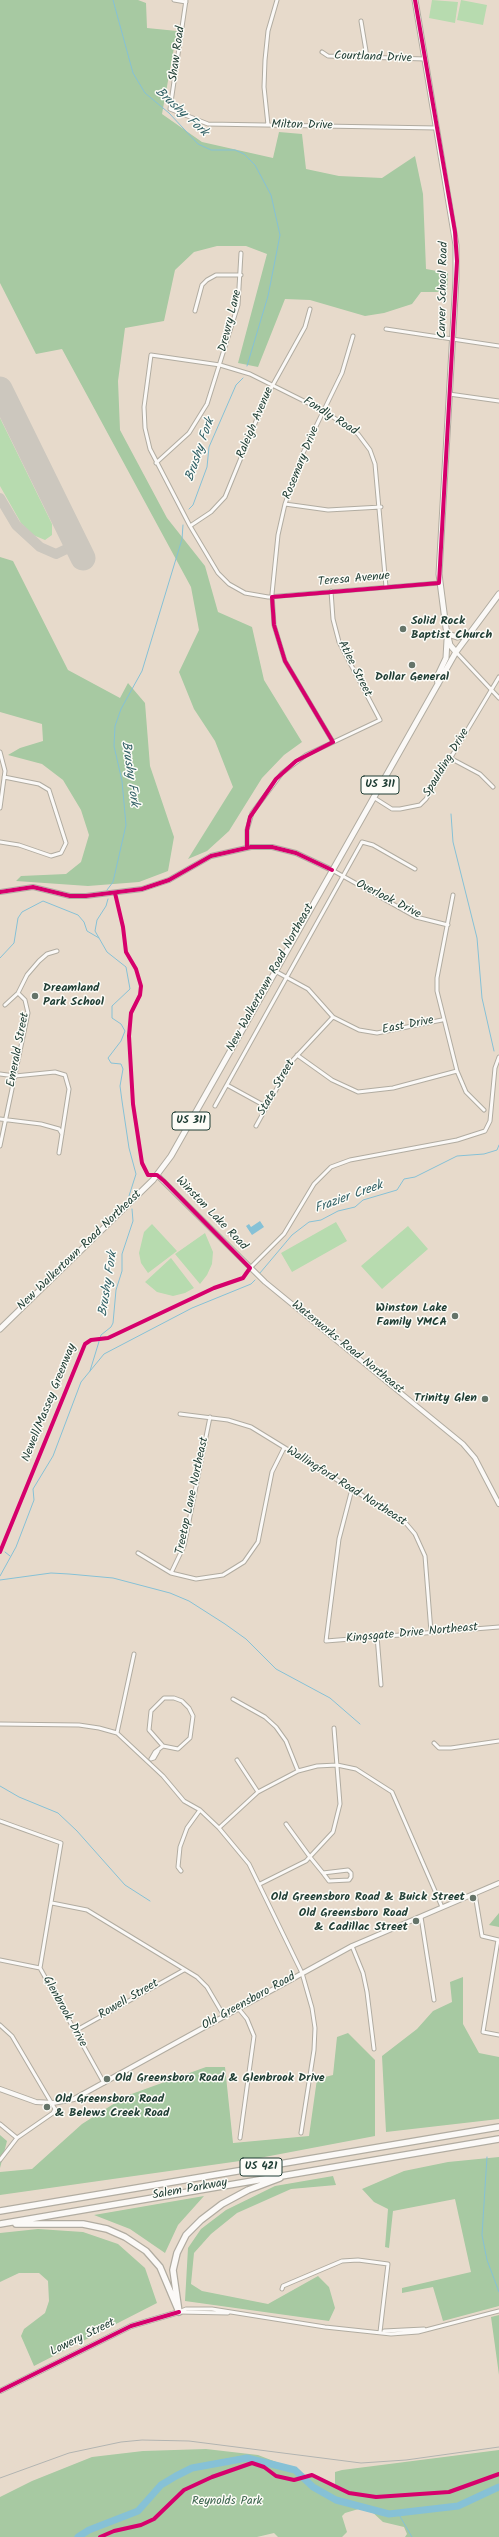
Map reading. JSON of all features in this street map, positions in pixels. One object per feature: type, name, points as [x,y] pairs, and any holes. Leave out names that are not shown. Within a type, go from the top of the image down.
[{"type":"highway","name":"Salem Parkway","points":[[0,2211],[499,2127]]},
{"type":"highway","name":"Salem Parkway","points":[[0,2224],[499,2139]]},
{"type":"highway","points":[[179,2312],[173,2282],[174,2264],[179,2247],[191,2230],[215,2209],[239,2194],[297,2173]]},
{"type":"highway","points":[[0,2207],[24,2206]]},
{"type":"highway","points":[[0,2224],[51,2222],[83,2224],[107,2229],[125,2237],[146,2251],[160,2267],[179,2312]]},
{"type":"main road","name":"Carver School Road","points":[[415,0],[456,245],[453,338],[439,583],[450,645],[456,652]]},
{"type":"main road","name":"New Walkertown Road Northeast","points":[[0,1329],[2,1323],[157,1175],[179,1143],[456,652],[471,634],[499,594]]},
{"type":"main road","points":[[438,684],[436,677],[446,658],[448,634],[457,637],[471,634]]},
{"type":"main road","name":"Lowery Street","points":[[0,2391],[131,2326],[179,2312]]},
{"type":"street","points":[[174,0],[186,1]]},
{"type":"street","points":[[268,125],[264,87],[265,60],[268,31],[277,0]]},
{"type":"street","name":"Shaw Road","points":[[170,109],[186,1]]},
{"type":"street","points":[[361,21],[367,58]]},
{"type":"street","name":"Courtland Drive","points":[[322,52],[328,56],[425,59]]},
{"type":"street","name":"Milton Drive","points":[[170,109],[208,124],[437,128]]},
{"type":"street","name":"Drewry Lane","points":[[156,463],[184,440],[207,404],[238,305],[241,275],[241,253]]},
{"type":"street","points":[[195,311],[202,285],[211,276],[241,275]]},
{"type":"street","name":"Raleigh Avenue","points":[[190,526],[212,512],[225,496],[272,384],[305,327],[310,309]]},
{"type":"street","points":[[386,329],[499,346]]},
{"type":"street","name":"Rosemary Drive","points":[[333,742],[285,661],[274,625],[272,596],[278,535],[285,504],[303,452],[342,373],[353,336]]},
{"type":"street","name":"Fondly Road","points":[[151,355],[220,365],[272,384],[324,411],[351,428],[367,444],[375,464],[381,507],[386,587]]},
{"type":"street","name":"Teresa Avenue","points":[[151,355],[144,416],[147,438],[156,463],[190,526],[218,573],[229,584],[251,595],[272,596],[439,583]]},
{"type":"street","points":[[449,394],[499,401]]},
{"type":"street","points":[[285,504],[328,510],[381,507]]},
{"type":"street","name":"Atlee Street","points":[[331,592],[333,619],[339,642],[380,720],[333,742]]},
{"type":"street","points":[[456,652],[499,698]]},
{"type":"street","name":"Spaulding Drive","points":[[373,797],[392,808],[411,808],[420,804],[426,799],[490,689],[499,677]]},
{"type":"street","points":[[247,847],[247,830],[250,817],[276,779],[302,757],[333,742]]},
{"type":"street","points":[[0,752],[5,767],[0,808]]},
{"type":"street","points":[[450,758],[480,774],[493,787]]},
{"type":"street","points":[[0,842],[19,845],[51,856],[61,854],[66,843],[49,790],[39,784],[4,778]]},
{"type":"street","points":[[215,1106],[285,978],[363,841],[415,869]]},
{"type":"street","points":[[0,892],[33,887],[70,896],[86,896],[142,889],[168,880],[211,856],[247,847],[272,847],[288,850],[332,870]]},
{"type":"street","name":"Overlook Drive","points":[[332,870],[416,917],[448,925]]},
{"type":"street","points":[[453,895],[437,991],[442,1020],[456,1071],[466,1092],[484,1110]]},
{"type":"street","points":[[5,1005],[18,994],[27,975],[39,961],[46,954],[57,951]]},
{"type":"street","name":"East Drive","points":[[275,971],[285,978],[308,989],[333,1017],[352,1027],[372,1033],[442,1020]]},
{"type":"street","name":"Emerald Street","points":[[0,1146],[28,1013],[25,1000],[18,994]]},
{"type":"street","name":"State Street","points":[[256,1126],[297,1055],[333,1017]]},
{"type":"street","points":[[297,1055],[332,1080],[358,1092],[393,1088],[456,1071]]},
{"type":"street","name":"Winston Lake Road","points":[[157,1175],[250,1268],[284,1234],[314,1184],[331,1167],[350,1160],[470,1137],[485,1131],[490,1121],[495,1068],[499,1057]]},
{"type":"street","points":[[0,1074],[14,1076],[55,1072],[65,1075],[69,1089],[59,1153]]},
{"type":"street","points":[[227,1085],[267,1107]]},
{"type":"street","points":[[0,1119],[41,1124],[59,1129],[62,1134]]},
{"type":"street","name":"Waterworks Road Northeast","points":[[250,1268],[463,1444],[475,1458],[499,1504]]},
{"type":"street","name":"Wallingford Road Northeast","points":[[180,1414],[210,1417],[251,1427],[404,1521],[420,1541],[427,1569],[431,1632]]},
{"type":"street","name":"Treetop Lane Northeast","points":[[171,1573],[184,1546],[210,1417]]},
{"type":"street","points":[[138,1553],[171,1573],[196,1579],[223,1575],[244,1562],[258,1542],[272,1472],[284,1448]]},
{"type":"street","name":"Kingsgate Drive Northeast","points":[[352,1489],[339,1538],[326,1641],[499,1627]]},
{"type":"street","points":[[377,1636],[381,1685]]},
{"type":"street","points":[[117,1734],[134,1654]]},
{"type":"street","points":[[164,1698],[174,1698],[182,1701],[189,1708],[193,1716],[190,1738],[178,1749],[163,1746],[149,1730],[150,1711],[164,1698]]},
{"type":"street","points":[[233,1699],[264,1717],[276,1727],[286,1741],[298,1771]]},
{"type":"street","points":[[0,1724],[79,1725],[99,1728],[117,1734],[149,1760],[184,1801],[200,1810],[235,1844],[260,1884],[302,1973],[315,2028],[301,2133]]},
{"type":"street","points":[[260,1884],[310,1857],[330,1837],[336,1826],[340,1804],[334,1728]]},
{"type":"street","points":[[434,1743],[439,1748],[451,1748],[499,1741]]},
{"type":"street","points":[[149,1760],[163,1746]]},
{"type":"street","points":[[238,1760],[258,1792]]},
{"type":"street","points":[[219,1828],[258,1792],[298,1771],[317,1766],[337,1765],[356,1769],[392,1792],[442,1907]]},
{"type":"street","points":[[182,1871],[178,1867],[180,1846],[187,1828],[200,1810]]},
{"type":"street","name":"Glenbrook Drive","points":[[0,1821],[61,1842],[40,1968],[104,2083]]},
{"type":"street","points":[[286,1824],[310,1857],[322,1873],[329,1882],[349,1880],[351,1877],[351,1873],[348,1870],[322,1873]]},
{"type":"street","name":"Old Greensboro Road","points":[[0,2089],[25,2100],[53,2103],[73,2100],[352,1946],[499,1883]]},
{"type":"street","points":[[475,1894],[482,1936],[499,1940],[483,2032],[499,2035]]},
{"type":"street","points":[[52,1903],[87,1910],[184,1970],[207,1987],[224,2016]]},
{"type":"street","points":[[421,1917],[434,2000]]},
{"type":"street","points":[[352,1946],[364,1980],[374,2049]]},
{"type":"street","points":[[0,1960],[40,1968]]},
{"type":"street","name":"Rowell Street","points":[[75,2032],[184,1970]]},
{"type":"street","points":[[238,2008],[247,2019],[254,2036],[240,2138]]},
{"type":"street","points":[[0,2026],[12,2036],[53,2103],[53,2113],[17,2138],[0,2160]]},
{"type":"street","points":[[0,2124],[17,2138]]},
{"type":"street","points":[[282,2289],[283,2286],[342,2261],[358,2260],[388,2264],[380,2332]]},
{"type":"street","name":"Lowery Street","points":[[179,2312],[186,2309],[204,2308],[380,2332],[428,2329],[499,2311]]},
{"type":"green space","points":[[0,0],[138,0],[146,3],[147,28],[177,31],[162,114],[202,142],[273,158],[279,132],[302,134],[306,169],[339,176],[382,178],[415,156],[423,194],[426,269],[448,273],[447,292],[421,292],[412,304],[384,313],[365,316],[310,300],[285,299],[258,367],[238,363],[267,254],[246,246],[217,246],[194,252],[175,270],[164,321],[125,328],[118,381],[120,430],[167,518],[205,566],[218,612],[252,627],[264,680],[302,742],[284,755],[262,778],[229,831],[207,851],[188,859],[233,787],[215,741],[194,709],[179,672],[199,630],[191,587],[62,349],[36,354],[0,283]]},
{"type":"green space","points":[[432,0],[458,2],[455,23],[429,18]]},
{"type":"green space","points":[[461,0],[487,5],[483,25],[457,20]]},
{"type":"green space","points":[[0,418],[52,524],[52,535],[45,540],[33,535],[21,523],[0,486]]},
{"type":"green space","points":[[0,557],[13,561],[68,670],[120,698],[128,683],[145,703],[150,766],[174,837],[168,871],[139,882],[88,886],[16,881],[21,876],[66,874],[81,862],[89,835],[81,810],[63,780],[42,764],[8,755],[20,748],[43,741],[42,724],[0,712]]},
{"type":"green space","points":[[336,1222],[347,1241],[292,1272],[281,1253]]},
{"type":"green space","points":[[152,1224],[177,1251],[148,1273],[141,1263],[139,1253],[144,1232]]},
{"type":"green space","points":[[408,1226],[428,1249],[382,1289],[361,1266]]},
{"type":"green space","points":[[205,1233],[213,1252],[212,1264],[207,1275],[200,1284],[175,1254]]},
{"type":"green space","points":[[171,1258],[194,1288],[185,1293],[173,1296],[157,1292],[145,1282]]},
{"type":"green space","points":[[499,1913],[499,1927],[489,1925]]},
{"type":"green space","points":[[463,1977],[463,2024],[479,2053],[499,2057],[499,2119],[386,2132],[382,2056],[417,2029],[433,2011],[452,2002],[450,1982]]},
{"type":"green space","points":[[348,2033],[375,2060],[375,2136],[254,2159],[0,2195],[0,2172],[32,2169],[82,2124],[126,2096],[206,2067],[225,2067],[233,2143],[309,2136],[317,2079],[333,2075],[337,2037]]},
{"type":"green space","points":[[0,2135],[7,2141],[0,2168]]},
{"type":"green space","points":[[499,2157],[499,2306],[443,2321],[433,2287],[402,2293],[402,2288],[471,2272],[455,2199],[393,2211],[389,2248],[385,2247],[388,2209],[374,2202],[362,2189],[404,2171],[448,2162]]},
{"type":"green space","points":[[333,2176],[336,2185],[291,2189],[237,2213],[211,2234],[194,2253],[191,2284],[202,2291],[268,2304],[318,2276],[329,2287],[335,2308],[329,2321],[185,2301],[188,2248],[201,2229],[226,2210],[275,2186]]},
{"type":"green space","points":[[204,2196],[178,2225],[165,2253],[130,2229],[94,2215]]},
{"type":"green space","points":[[38,2229],[83,2232],[118,2244],[145,2268],[157,2303],[34,2366],[21,2336],[24,2329],[45,2313],[49,2301],[48,2281],[39,2273],[19,2273],[0,2282],[0,2233]]},
{"type":"green space","points":[[499,2315],[499,2375],[491,2317]]},
{"type":"green space","name":"Reynolds Park","points":[[206,2449],[258,2455],[284,2465],[303,2479],[310,2476],[335,2486],[335,2472],[342,2470],[499,2450],[499,2537],[405,2537],[407,2534],[404,2527],[383,2522],[370,2510],[362,2508],[345,2513],[342,2516],[347,2532],[342,2537],[278,2537],[274,2533],[257,2537],[0,2537],[0,2497],[32,2481],[92,2457],[143,2451]]},
{"type":"water","points":[[260,1221],[264,1227],[252,1235],[246,1226],[249,1224],[251,1227]]},
{"type":"waterway","name":"Brushy Fork","points":[[113,0],[133,73],[145,93],[169,113],[198,144],[211,150],[235,150],[244,154],[255,165],[271,195],[280,235],[268,296],[247,366]]},
{"type":"waterway","name":"Brushy Fork","points":[[189,509],[193,505],[207,467],[209,447],[236,385],[243,378]]},
{"type":"waterway","name":"Brushy Fork","points":[[107,890],[113,882],[126,825],[122,781],[114,746],[115,726],[121,709],[142,671],[182,539],[183,525]]},
{"type":"waterway","points":[[451,814],[453,842],[477,938],[482,998],[494,1051]]},
{"type":"waterway","name":"Brushy Fork","points":[[108,899],[106,906],[97,920],[95,931],[107,952],[126,967],[130,989],[112,1006],[112,1018],[121,1024],[125,1031],[121,1041],[108,1058],[111,1063],[121,1064],[123,1069],[120,1086],[129,1148],[136,1174],[129,1196]]},
{"type":"waterway","points":[[0,958],[14,943],[18,918],[22,912],[43,901],[78,915],[84,922],[87,931],[99,938]]},
{"type":"waterway","name":"Frazier Creek","points":[[260,1273],[292,1235],[309,1222],[321,1220],[338,1211],[355,1207],[363,1200],[397,1190],[404,1179],[415,1177],[457,1156],[484,1154],[497,1150],[499,1145]]},
{"type":"waterway","name":"Brushy Fork","points":[[90,1371],[101,1335],[111,1327],[113,1323],[116,1290],[122,1271],[122,1254],[133,1221],[132,1209]]},
{"type":"waterway","name":"Brushy Fork","points":[[0,1576],[16,1547],[34,1500],[33,1489],[53,1456],[81,1382],[104,1354],[192,1308],[251,1284],[255,1280]]},
{"type":"waterway","name":"Brushy Fork","points":[[5,1552],[10,1556]]},
{"type":"waterway","points":[[0,1580],[51,1573],[69,1574],[113,1578],[170,1593],[189,1601],[225,1624],[246,1639],[276,1669],[330,1698],[360,1724]]},
{"type":"waterway","points":[[0,1786],[19,1797],[58,1813],[77,1831],[125,1885],[150,1901]]},
{"type":"waterway","points":[[487,2157],[482,2235],[487,2260],[499,2292]]},
{"type":"waterway","points":[[78,2537],[89,2530],[138,2511],[161,2485],[192,2468],[247,2458],[295,2470],[313,2487],[336,2500],[389,2514],[458,2506],[499,2487]]},
{"type":"waterway","points":[[398,2513],[412,2537]]},
{"type":"taxiway","points":[[0,498],[16,525],[40,547],[56,554],[77,544]]},
{"type":"runway","points":[[0,389],[83,558]]},
{"type":"railway","points":[[0,2478],[69,2453],[121,2442],[142,2440],[189,2441],[361,2463],[406,2460],[499,2447]]},
{"type":"cycle path","points":[[247,847],[247,830],[250,817],[276,779],[296,761],[333,742],[285,661],[274,625],[272,597],[439,583],[457,261],[455,232],[415,0]]},
{"type":"cycle path","points":[[0,892],[33,887],[70,896],[86,896],[142,889],[169,880],[211,856],[251,847],[272,847],[296,853],[332,870]]},
{"type":"cycle path","name":"Newell/Massey Greenway","points":[[0,1552],[85,1344],[91,1340],[108,1338],[214,1288],[243,1278],[250,1268],[164,1181],[157,1175],[148,1175],[142,1163],[133,1104],[129,1036],[131,1013],[140,995],[141,986],[136,969],[126,952],[123,927],[115,893]]},
{"type":"cycle path","points":[[0,2391],[131,2326],[179,2312]]},
{"type":"cycle path","points":[[100,2537],[114,2531],[141,2525],[154,2519],[184,2490],[212,2477],[252,2463],[264,2467],[276,2476],[294,2480],[312,2475],[349,2493],[376,2497],[449,2492],[499,2474]]},
{"type":"place","name":"Solid Rock Baptist Church","points":[[403,629]]},
{"type":"place","name":"Dollar General","points":[[412,665]]},
{"type":"place","name":"Dreamland Park School","points":[[35,996]]},
{"type":"place","name":"Winston Lake Family YMCA","points":[[455,1316]]},
{"type":"place","name":"Trinity Glen","points":[[485,1399]]},
{"type":"place","name":"Old Greensboro Road & Buick Street","points":[[473,1898]]},
{"type":"place","name":"Old Greensboro Road & Cadillac Street","points":[[416,1921]]},
{"type":"place","name":"Old Greensboro Road & Glenbrook Drive","points":[[107,2079]]},
{"type":"place","name":"Old Greensboro Road & Belews Creek Road","points":[[47,2107]]}]
